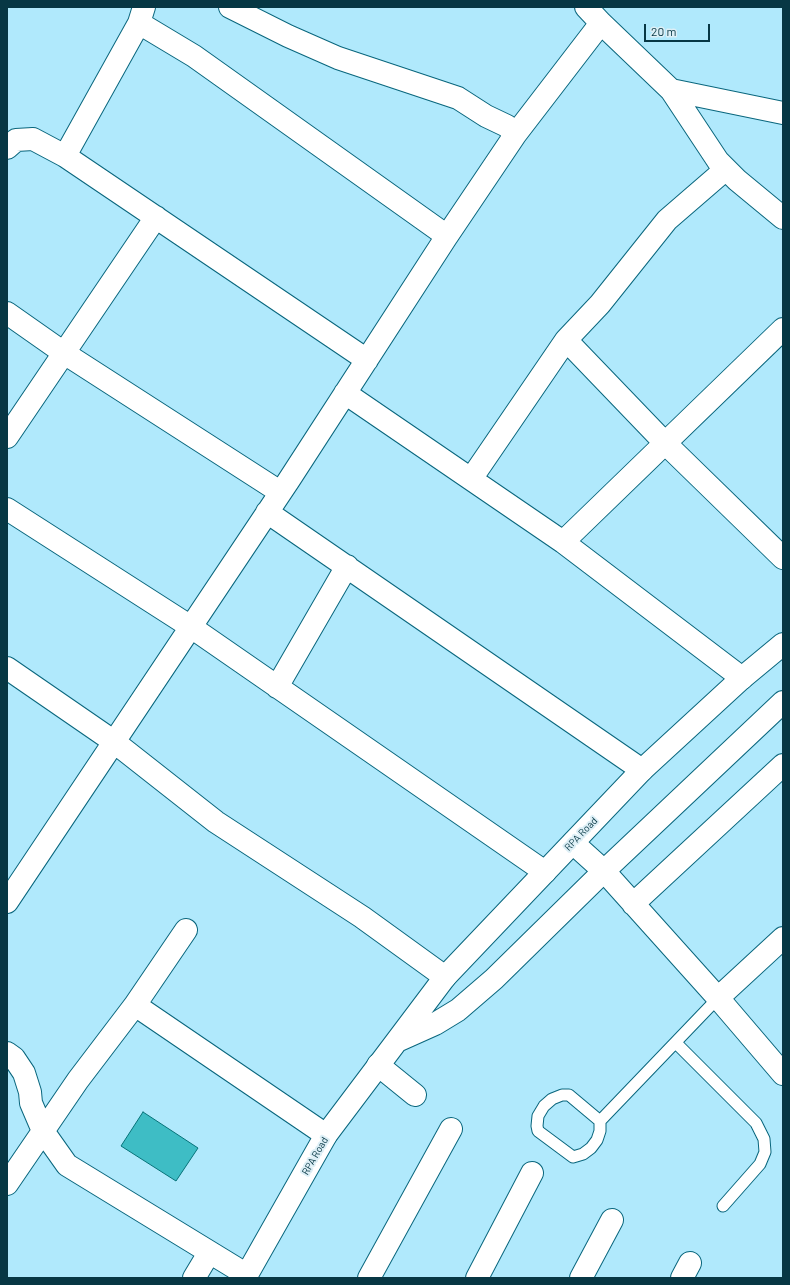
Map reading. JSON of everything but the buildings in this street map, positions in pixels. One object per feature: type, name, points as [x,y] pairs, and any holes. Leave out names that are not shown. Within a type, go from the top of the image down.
[{"type":"street","points":[[230,7],[288,36],[338,58],[458,98],[486,116],[507,126],[515,135]]},
{"type":"street","points":[[586,7],[671,90],[718,161],[783,218]]},
{"type":"street","points":[[65,156],[142,15],[194,56],[447,236]]},
{"type":"street","points":[[7,902],[113,741],[191,627],[447,236],[515,135],[601,23]]},
{"type":"street","points":[[671,90],[783,113]]},
{"type":"street","points":[[7,148],[16,140],[33,139],[65,156],[366,360]]},
{"type":"street","points":[[471,479],[566,340],[600,304],[667,220],[726,169]]},
{"type":"street","points":[[7,437],[156,217]]},
{"type":"street","points":[[7,313],[64,353],[280,492]]},
{"type":"street","points":[[563,542],[783,329]]},
{"type":"street","points":[[566,340],[665,443],[783,558]]},
{"type":"street","points":[[345,393],[563,542],[742,678]]},
{"type":"street","points":[[7,509],[191,627],[545,872]]},
{"type":"street","points":[[267,512],[642,770]]},
{"type":"street","points":[[278,687],[347,566]]},
{"type":"street","name":"RPA Road","points":[[246,1277],[326,1135],[445,977],[642,770],[742,678],[783,644]]},
{"type":"street","points":[[7,668],[113,741],[216,822],[362,917],[445,977]]},
{"type":"street","name":"RPA Road","points":[[396,1041],[435,1024],[458,1010],[494,979],[783,702]]},
{"type":"street","points":[[633,904],[783,766]]},
{"type":"street","points":[[573,843],[604,872],[718,998],[783,1074]]},
{"type":"street","points":[[7,1184],[78,1080],[135,1005],[186,930]]},
{"type":"street","points":[[718,998],[783,938]]},
{"type":"street","points":[[135,1005],[326,1135]]},
{"type":"street","points":[[7,1053],[14,1058],[24,1073],[30,1092],[31,1103],[43,1131],[68,1166],[246,1277]]},
{"type":"street","points":[[378,1065],[415,1095]]},
{"type":"street","points":[[369,1278],[451,1129]]},
{"type":"street","points":[[477,1278],[532,1173]]},
{"type":"street","points":[[581,1278],[612,1220]]},
{"type":"street","points":[[194,1278],[209,1253]]},
{"type":"lane","points":[[600,1121],[569,1095],[562,1095],[552,1099],[544,1106],[538,1116],[536,1126],[538,1131],[573,1157],[583,1154],[597,1140],[600,1131],[600,1121],[718,998]]},
{"type":"lane","points":[[676,1043],[756,1123],[764,1138],[765,1152],[760,1164],[723,1206]]}]
